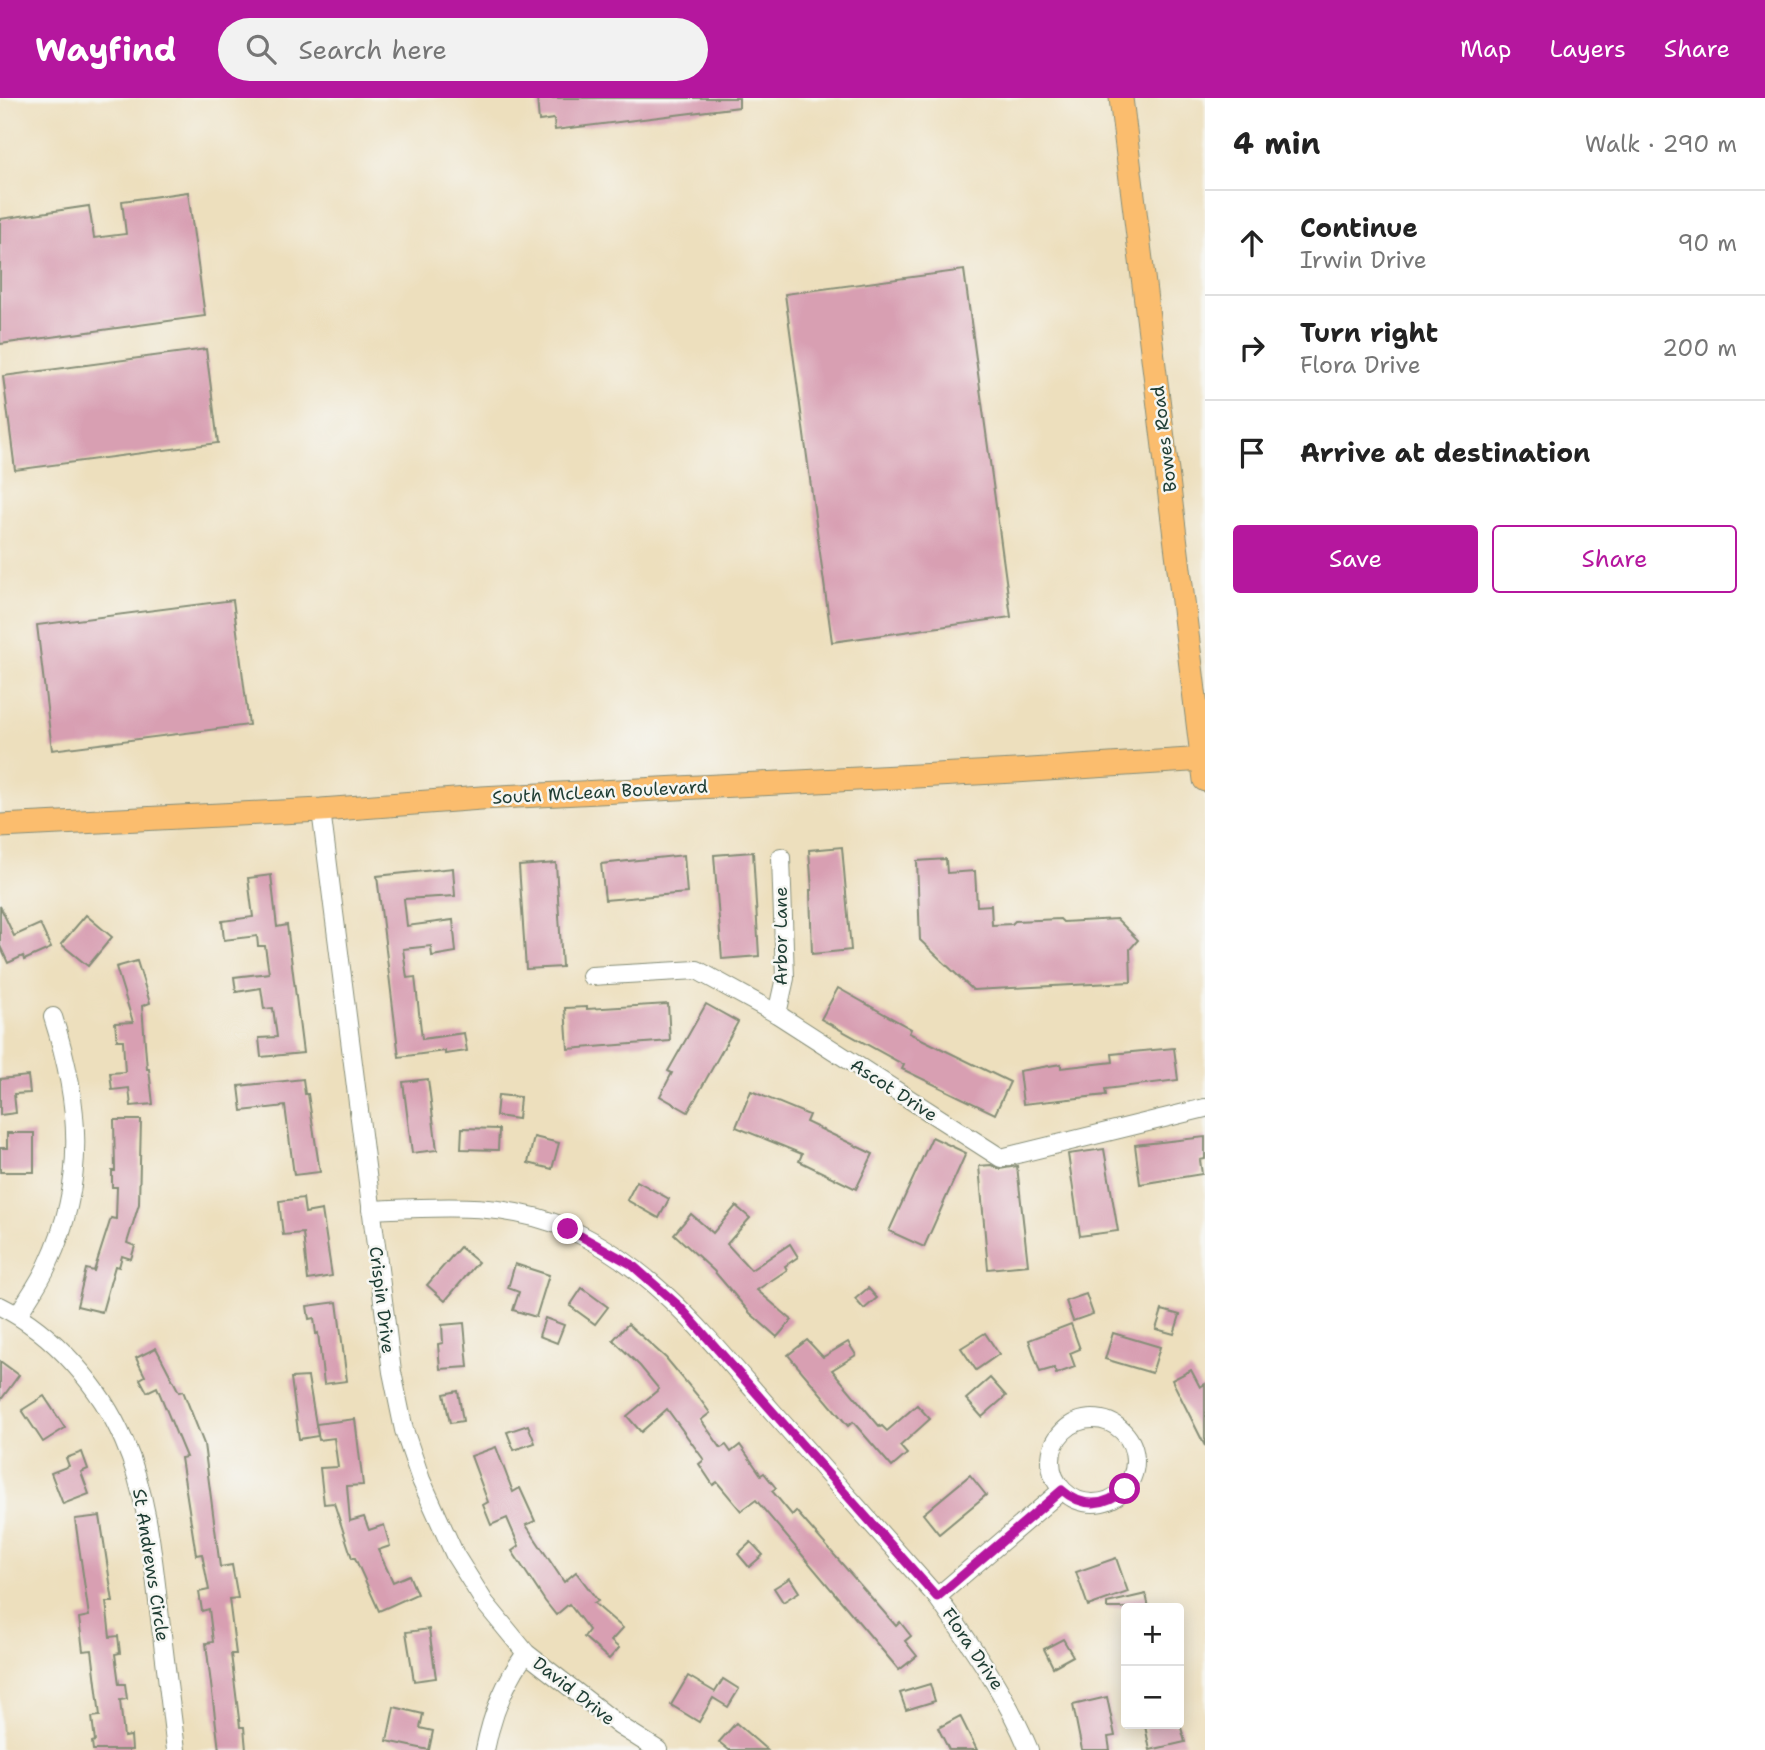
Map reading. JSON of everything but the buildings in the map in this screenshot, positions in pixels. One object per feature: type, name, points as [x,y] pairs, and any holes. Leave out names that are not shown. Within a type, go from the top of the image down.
[{"type":"main road","name":"Bowes Road","points":[[1121,98],[1204,766]]},
{"type":"main road","name":"South McLean Boulevard","points":[[0,826],[1015,771],[1204,766]]},
{"type":"street","name":"Crispin Drive","points":[[321,810],[392,1372],[404,1430],[421,1480],[455,1555],[485,1603],[526,1653]]},
{"type":"street","name":"Arbor Lane","points":[[776,1014],[785,978],[781,857]]},
{"type":"street","name":"Ascot Drive","points":[[591,976],[697,971],[776,1014],[1001,1158],[1205,1108]]},
{"type":"street","points":[[18,1315],[48,1265],[60,1233],[74,1169],[74,1101],[67,1062],[53,1017]]},
{"type":"street","name":"Flora Drive","points":[[371,1210],[462,1207],[517,1214],[568,1229],[631,1264],[680,1307],[937,1597],[1014,1712],[1029,1750]]},
{"type":"street","name":"St Andrews Circle","points":[[0,1307],[18,1315],[69,1359],[96,1392],[124,1440],[141,1491],[152,1553],[176,1750]]},
{"type":"street","points":[[1097,1419],[1116,1426],[1124,1433],[1130,1441],[1135,1461],[1125,1489],[1108,1501],[1088,1504],[1069,1497],[1062,1490],[1052,1472],[1052,1452],[1055,1442],[1068,1427],[1077,1422],[1097,1419]]},
{"type":"street","points":[[937,1597],[1062,1490]]},
{"type":"street","points":[[485,1750],[490,1723],[508,1678],[526,1653]]},
{"type":"street","name":"David Drive","points":[[526,1653],[620,1726],[658,1750]]},
{"type":"route","points":[[568,1229],[631,1264],[680,1307],[937,1597],[1062,1490],[1078,1501],[1098,1504],[1117,1496],[1125,1489]]}]
